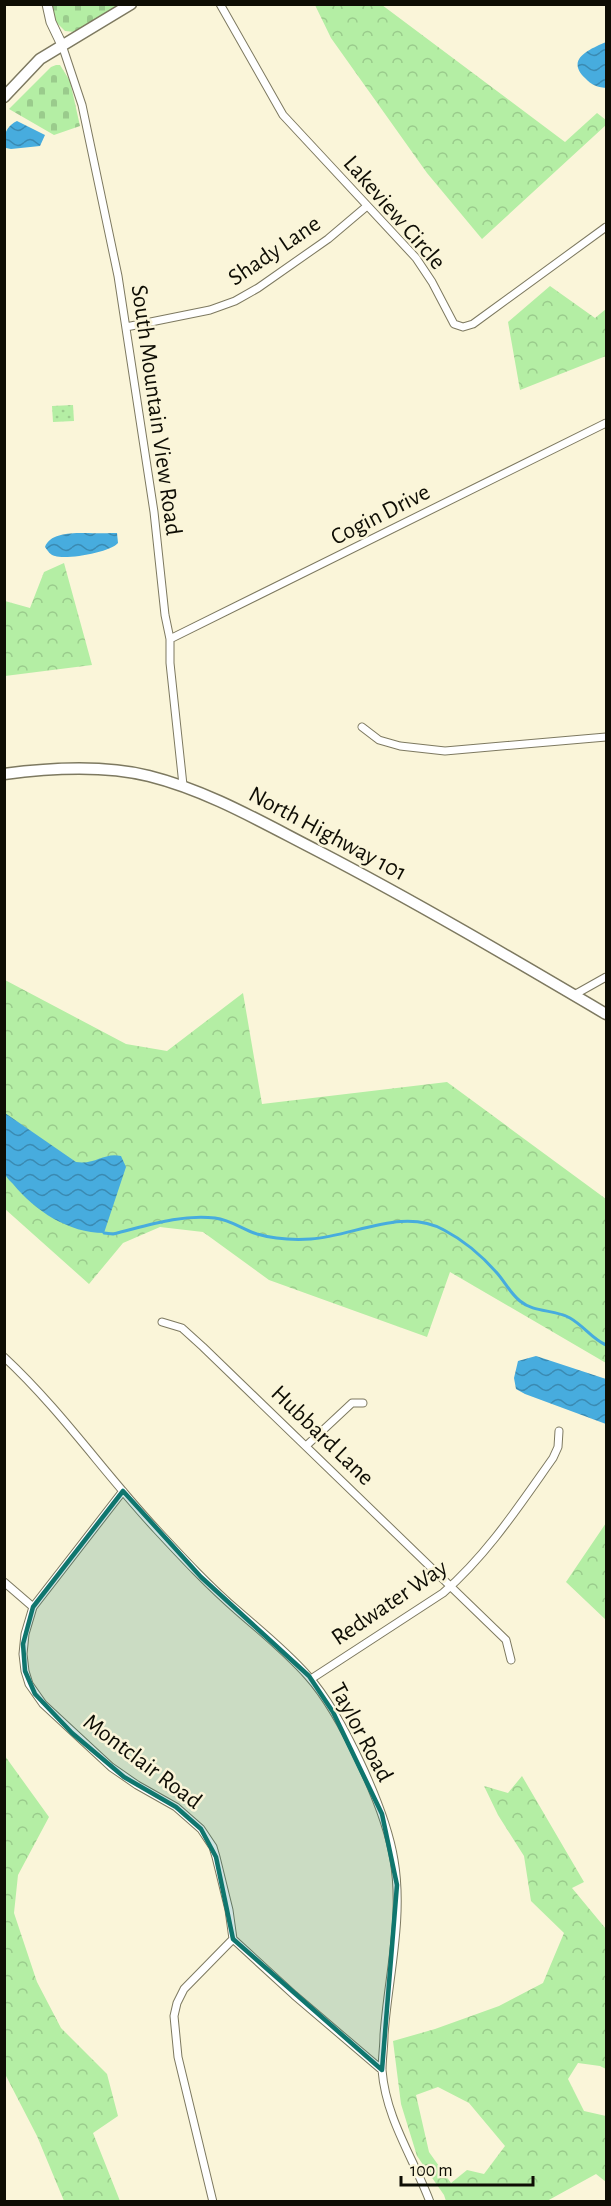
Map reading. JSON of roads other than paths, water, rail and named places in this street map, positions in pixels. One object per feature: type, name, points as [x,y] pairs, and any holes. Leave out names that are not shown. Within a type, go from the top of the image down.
[{"type":"main road","points":[[4,97],[40,59],[131,4]]},
{"type":"main road","name":"North Highway 101","points":[[4,774],[40,770],[102,769],[148,776],[183,785],[230,805],[406,897],[606,1014]]},
{"type":"street","points":[[46,4],[51,22],[62,45]]},
{"type":"street","name":"Lakeview Circle","points":[[220,4],[283,115],[424,267],[454,324],[463,327],[473,324],[606,227]]},
{"type":"street","name":"South Mountain View Road","points":[[62,45],[82,105],[96,165],[126,327],[154,512],[165,615],[170,639],[170,663],[183,785]]},
{"type":"street","name":"Shady Lane","points":[[126,327],[210,310],[235,301],[258,288],[328,239],[367,206]]},
{"type":"street","name":"Cogin Drive","points":[[170,639],[606,423]]},
{"type":"street","points":[[362,727],[379,740],[389,743],[445,751],[606,737]]},
{"type":"street","points":[[574,995],[606,977]]},
{"type":"street","name":"Hubbard Lane","points":[[162,1322],[182,1328],[451,1586],[506,1640],[511,1660]]},
{"type":"street","name":"Taylor Road","points":[[4,1357],[39,1392],[123,1491],[201,1577],[289,1656],[311,1679],[333,1712],[371,1789],[390,1837],[395,1862],[396,1919],[382,2070],[388,2103],[396,2128],[430,2202]]},
{"type":"street","points":[[306,1446],[352,1403],[363,1403]]},
{"type":"street","name":"Redwater Way","points":[[311,1679],[451,1586],[490,1545],[553,1458],[558,1447],[559,1431]]},
{"type":"street","name":"Montclair Road","points":[[123,1491],[33,1607],[25,1634],[23,1654],[25,1671],[34,1694],[72,1733],[111,1767],[176,1807],[201,1829],[213,1847],[216,1857],[229,1910],[233,1939]]},
{"type":"street","points":[[4,1582],[33,1607]]},
{"type":"street","points":[[213,2202],[178,2057],[174,2016],[184,1989],[233,1939],[303,2003],[382,2070]]},
{"type":"water","points":[[606,42],[606,88],[597,86],[585,78],[578,65],[579,60],[587,51]]},
{"type":"water","points":[[17,121],[45,135],[40,146],[6,148],[4,140],[6,132]]},
{"type":"water","points":[[117,533],[118,543],[114,546],[88,554],[61,557],[50,554],[45,547],[49,541],[64,534]]},
{"type":"water","points":[[5,1113],[76,1162],[121,1156],[126,1167],[104,1233],[78,1229],[54,1219],[32,1203],[7,1178],[4,1163]]},
{"type":"water","points":[[536,1356],[606,1379],[606,1424],[516,1389],[514,1378],[518,1361]]},
{"type":"waterway","points":[[104,1233],[113,1234],[163,1222],[202,1217],[226,1221],[264,1236],[291,1239],[327,1237],[395,1222],[412,1221],[428,1224],[444,1230],[472,1249],[497,1273],[516,1298],[526,1305],[564,1315],[606,1345]]}]
